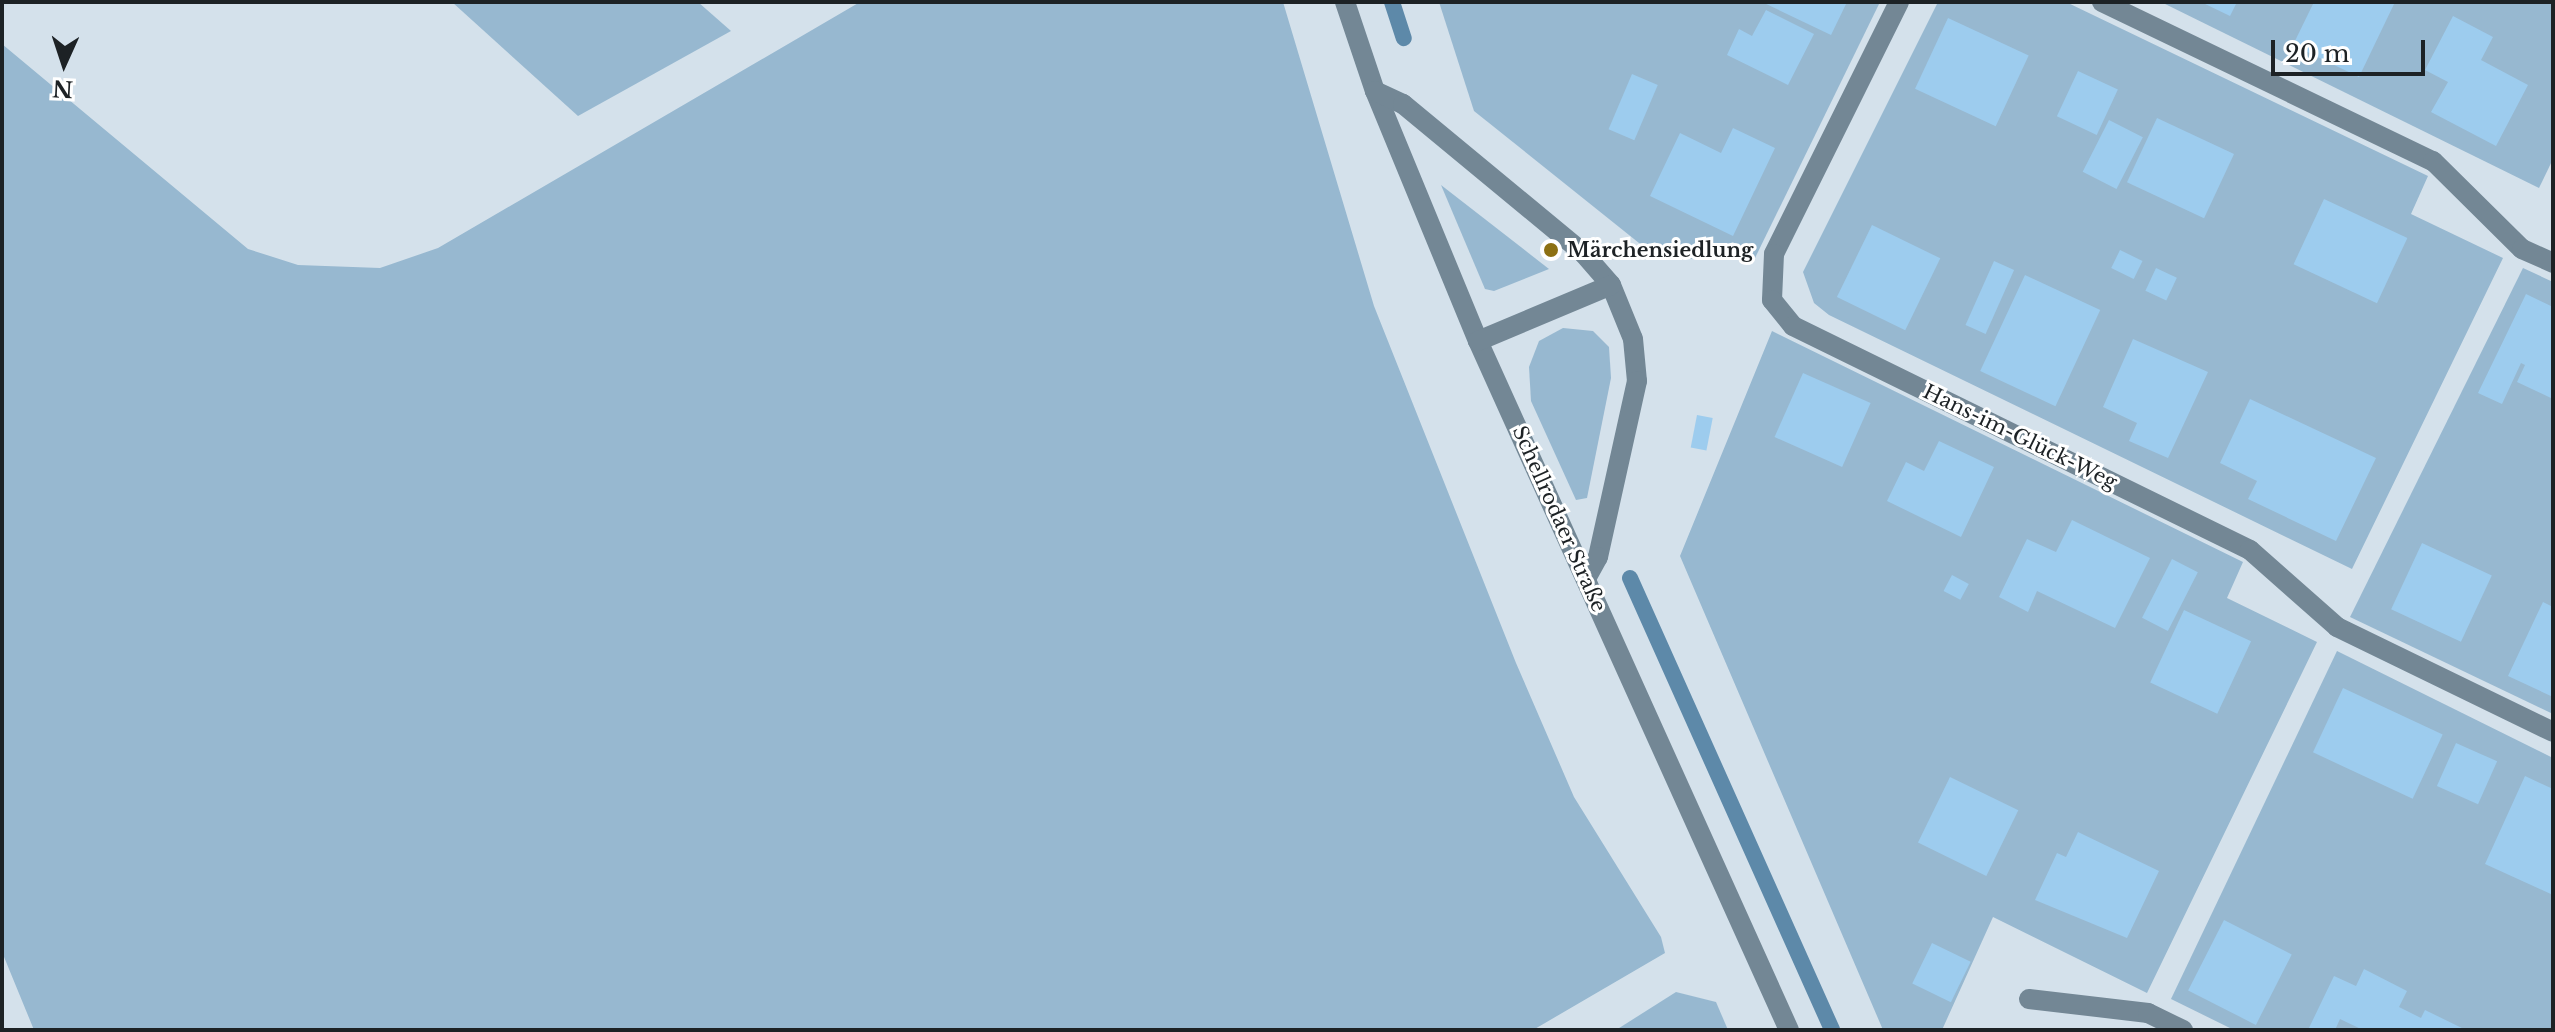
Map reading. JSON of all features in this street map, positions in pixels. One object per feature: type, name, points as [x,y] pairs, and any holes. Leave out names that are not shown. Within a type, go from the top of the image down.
[{"type":"street","name":"Schellrodaer Straße","points":[[1345,2],[1375,91],[1478,341],[1789,1030]]},
{"type":"street","name":"Hans-im-Glück-Weg","points":[[1899,2],[1774,254],[1772,300],[1793,326],[2250,550],[2337,627],[2553,732]]},
{"type":"street","points":[[2102,2],[2433,161],[2522,249],[2553,263]]},
{"type":"street","points":[[1375,91],[1414,113],[1584,254],[1611,285],[1633,339],[1637,381],[1598,557],[1586,579]]},
{"type":"street","points":[[1478,341],[1611,285]]},
{"type":"street","points":[[2029,999],[2148,1013],[2183,1030]]},
{"type":"shaded area","points":[[452,2],[698,2],[731,31],[578,116]]},
{"type":"shaded area","points":[[860,2],[1283,2],[1374,306],[1516,663],[1574,797],[1661,937],[1665,953],[1533,1030],[34,1030],[2,952],[2,44],[248,249],[298,265],[380,268],[438,248]]},
{"type":"shaded area","points":[[1439,2],[1880,2],[1755,258],[1659,259],[1474,111]]},
{"type":"shaded area","points":[[1938,2],[2066,2],[2428,176],[2411,214],[2503,258],[2352,569],[1829,315],[1814,303],[1803,272]]},
{"type":"shaded area","points":[[2161,2],[2553,2],[2553,159],[2539,188]]},
{"type":"shaded area","points":[[1441,185],[1549,269],[1494,291],[1485,289]]},
{"type":"shaded area","points":[[2523,268],[2553,282],[2553,714],[2350,617]]},
{"type":"shaded area","points":[[1563,328],[1593,331],[1609,347],[1611,378],[1587,498],[1576,500],[1531,401],[1529,367],[1539,341]]},
{"type":"shaded area","points":[[1772,331],[2243,562],[2227,598],[2317,642],[2147,993],[1993,917],[1942,1030],[1883,1030],[1680,556]]},
{"type":"shaded area","points":[[2337,651],[2553,758],[2553,1030],[2234,1030],[2171,999]]},
{"type":"shaded area","points":[[1676,992],[1716,1002],[1728,1030],[1616,1030]]},
{"type":"building","points":[[1762,2],[1847,2],[1831,35]]},
{"type":"building","points":[[2201,2],[2237,2],[2230,16]]},
{"type":"building","points":[[2314,2],[2395,2],[2359,77],[2293,45]]},
{"type":"building","points":[[1766,10],[1814,34],[1788,85],[1727,55],[1739,29],[1752,36]]},
{"type":"building","points":[[2453,16],[2493,37],[2481,60],[2528,85],[2496,146],[2431,112],[2448,82],[2425,70]]},
{"type":"building","points":[[1948,18],[2029,56],[1996,126],[1915,89]]},
{"type":"building","points":[[2078,71],[2118,90],[2097,135],[2057,116]]},
{"type":"building","points":[[1632,74],[1658,85],[1634,140],[1609,129]]},
{"type":"building","points":[[2157,118],[2234,154],[2204,218],[2127,182]]},
{"type":"building","points":[[2109,120],[2143,137],[2117,189],[2083,172]]},
{"type":"building","points":[[1733,128],[1775,148],[1733,236],[1650,196],[1680,133],[1721,153]]},
{"type":"building","points":[[2324,199],[2407,238],[2377,303],[2294,264]]},
{"type":"building","points":[[1872,225],[1940,258],[1905,330],[1837,297]]},
{"type":"building","points":[[2120,250],[2142,261],[2134,279],[2111,268]]},
{"type":"building","points":[[1994,261],[2014,270],[1986,334],[1966,325]]},
{"type":"building","points":[[2156,268],[2177,278],[2166,300],[2145,291]]},
{"type":"building","points":[[2025,275],[2100,310],[2055,406],[1980,371]]},
{"type":"building","points":[[2526,294],[2553,307],[2553,399],[2517,382],[2525,365],[2521,363],[2502,404],[2478,393]]},
{"type":"building","points":[[2133,339],[2208,372],[2168,458],[2129,441],[2137,423],[2103,407]]},
{"type":"building","points":[[1803,373],[1871,403],[1842,467],[1775,437]]},
{"type":"building","points":[[2250,399],[2376,458],[2336,541],[2248,499],[2257,481],[2220,463]]},
{"type":"building","points":[[1697,415],[1713,418],[1706,450],[1691,447]]},
{"type":"building","points":[[1939,441],[1994,467],[1961,537],[1887,501],[1906,462],[1924,471]]},
{"type":"building","points":[[2072,520],[2150,558],[2115,628],[2037,591],[2028,612],[1999,597],[2027,539],[2056,552]]},
{"type":"building","points":[[2422,543],[2492,576],[2461,642],[2391,609]]},
{"type":"building","points":[[2172,559],[2198,572],[2168,631],[2142,618]]},
{"type":"building","points":[[1952,575],[1969,584],[1960,600],[1944,591]]},
{"type":"building","points":[[2543,602],[2553,607],[2553,697],[2508,676]]},
{"type":"building","points":[[2184,610],[2251,641],[2217,714],[2150,683]]},
{"type":"building","points":[[2343,688],[2443,734],[2413,799],[2313,752]]},
{"type":"building","points":[[2456,743],[2497,761],[2478,804],[2437,786]]},
{"type":"building","points":[[2525,776],[2553,789],[2553,895],[2485,864]]},
{"type":"building","points":[[1950,777],[2018,810],[1986,876],[1918,843]]},
{"type":"building","points":[[2078,832],[2159,871],[2127,938],[2035,900],[2057,853],[2066,857]]},
{"type":"building","points":[[2224,920],[2292,955],[2256,1025],[2188,990]]},
{"type":"building","points":[[1932,943],[1971,962],[1951,1002],[1912,983]]},
{"type":"building","points":[[2364,969],[2407,991],[2399,1007],[2421,1018],[2425,1010],[2466,1030],[2363,1030],[2340,1019],[2335,1030],[2308,1030],[2334,976],[2356,986]]},
{"type":"waterway","points":[[1392,2],[1404,38]]},
{"type":"waterway","points":[[1630,578],[1832,1030]]},
{"type":"place","name":"Märchensiedlung","points":[[1551,250]]}]
